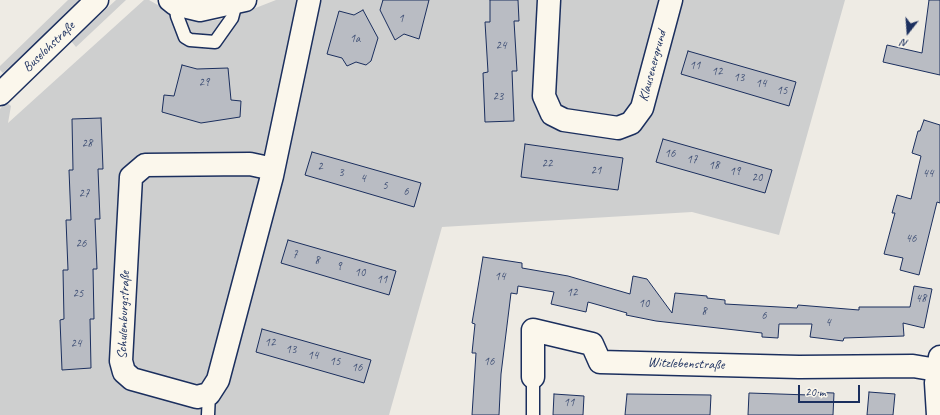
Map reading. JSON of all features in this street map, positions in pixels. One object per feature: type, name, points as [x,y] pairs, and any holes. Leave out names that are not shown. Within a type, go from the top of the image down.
[{"type":"street","name":"Buselohstraße","points":[[0,94],[98,0]]},
{"type":"street","name":"Schulenburgstraße","points":[[273,169],[250,164],[145,165],[131,177],[122,360],[124,372],[132,379],[197,397],[208,405],[218,380],[273,169],[309,0]]},
{"type":"street","name":"Klausenergrund","points":[[549,0],[544,96],[552,114],[564,120],[618,128],[631,123],[642,108],[671,0]]},
{"type":"street","points":[[172,2],[200,10],[241,2]]},
{"type":"street","name":"Witzlebenstraße","points":[[533,377],[533,330],[592,344],[600,362],[799,367],[913,366],[938,364]]},
{"type":"street","points":[[938,364],[938,415]]},
{"type":"lane","points":[[172,2],[185,37],[190,40],[215,42],[241,2]]},
{"type":"lane","name":"Witzlebenstraße","points":[[533,377],[533,415]]},
{"type":"shaded area","points":[[68,0],[81,0],[3,73],[0,70],[0,66]]},
{"type":"shaded area","points":[[116,0],[126,0],[76,47],[71,41]]},
{"type":"shaded area","points":[[144,0],[149,0],[177,16],[202,22],[230,18],[276,0],[845,0],[779,235],[692,212],[442,227],[389,415],[0,415],[0,109],[6,102],[11,106],[8,123]]},
{"type":"building","points":[[383,0],[429,0],[419,39],[404,34],[395,40],[380,10]]},
{"type":"building","points":[[490,0],[518,0],[519,21],[514,21],[517,71],[512,71],[514,121],[485,122],[483,73],[488,72],[485,22],[490,22]]},
{"type":"building","points":[[929,0],[940,0],[940,75],[883,62],[887,45],[922,53]]},
{"type":"building","points":[[363,10],[378,38],[371,61],[366,65],[356,62],[347,66],[342,58],[327,54],[339,11],[354,15]]},
{"type":"building","points":[[688,51],[796,82],[789,106],[681,74]]},
{"type":"building","points":[[182,65],[197,69],[228,68],[231,100],[241,101],[240,117],[201,123],[162,112],[164,95],[174,96]]},
{"type":"building","points":[[101,118],[103,169],[98,169],[100,219],[95,219],[97,269],[93,269],[94,319],[90,319],[91,368],[62,370],[60,320],[64,319],[63,270],[68,270],[66,220],[71,220],[69,170],[73,170],[72,119]]},
{"type":"building","points":[[924,120],[940,125],[940,203],[937,202],[919,275],[900,270],[903,258],[884,254],[895,213],[892,213],[897,195],[911,199],[921,156],[912,153],[918,131],[920,131]]},
{"type":"building","points":[[663,139],[772,170],[765,193],[656,162]]},
{"type":"building","points":[[525,144],[623,158],[618,190],[521,177]]},
{"type":"building","points":[[312,152],[421,183],[414,207],[305,175]]},
{"type":"building","points":[[288,240],[396,271],[389,295],[281,263]]},
{"type":"building","points":[[483,257],[522,263],[522,268],[568,276],[630,294],[633,276],[647,279],[672,313],[675,293],[707,296],[707,298],[725,300],[725,304],[797,308],[798,305],[859,310],[859,307],[910,307],[914,286],[932,289],[924,328],[903,323],[904,336],[844,338],[843,341],[810,337],[812,324],[779,324],[778,338],[762,337],[762,333],[656,321],[626,315],[627,313],[588,302],[586,312],[551,304],[554,292],[518,286],[517,294],[511,293],[501,374],[499,415],[472,415],[476,353],[472,353],[475,324],[472,323]]},
{"type":"building","points":[[262,329],[371,360],[364,383],[256,352]]},
{"type":"building","points":[[809,392],[834,393],[833,415],[748,415],[749,393],[809,395]]},
{"type":"building","points":[[869,392],[895,394],[893,415],[867,415]]},
{"type":"building","points":[[554,394],[584,396],[583,415],[553,415]]},
{"type":"building","points":[[627,394],[711,395],[710,415],[625,415]]}]
